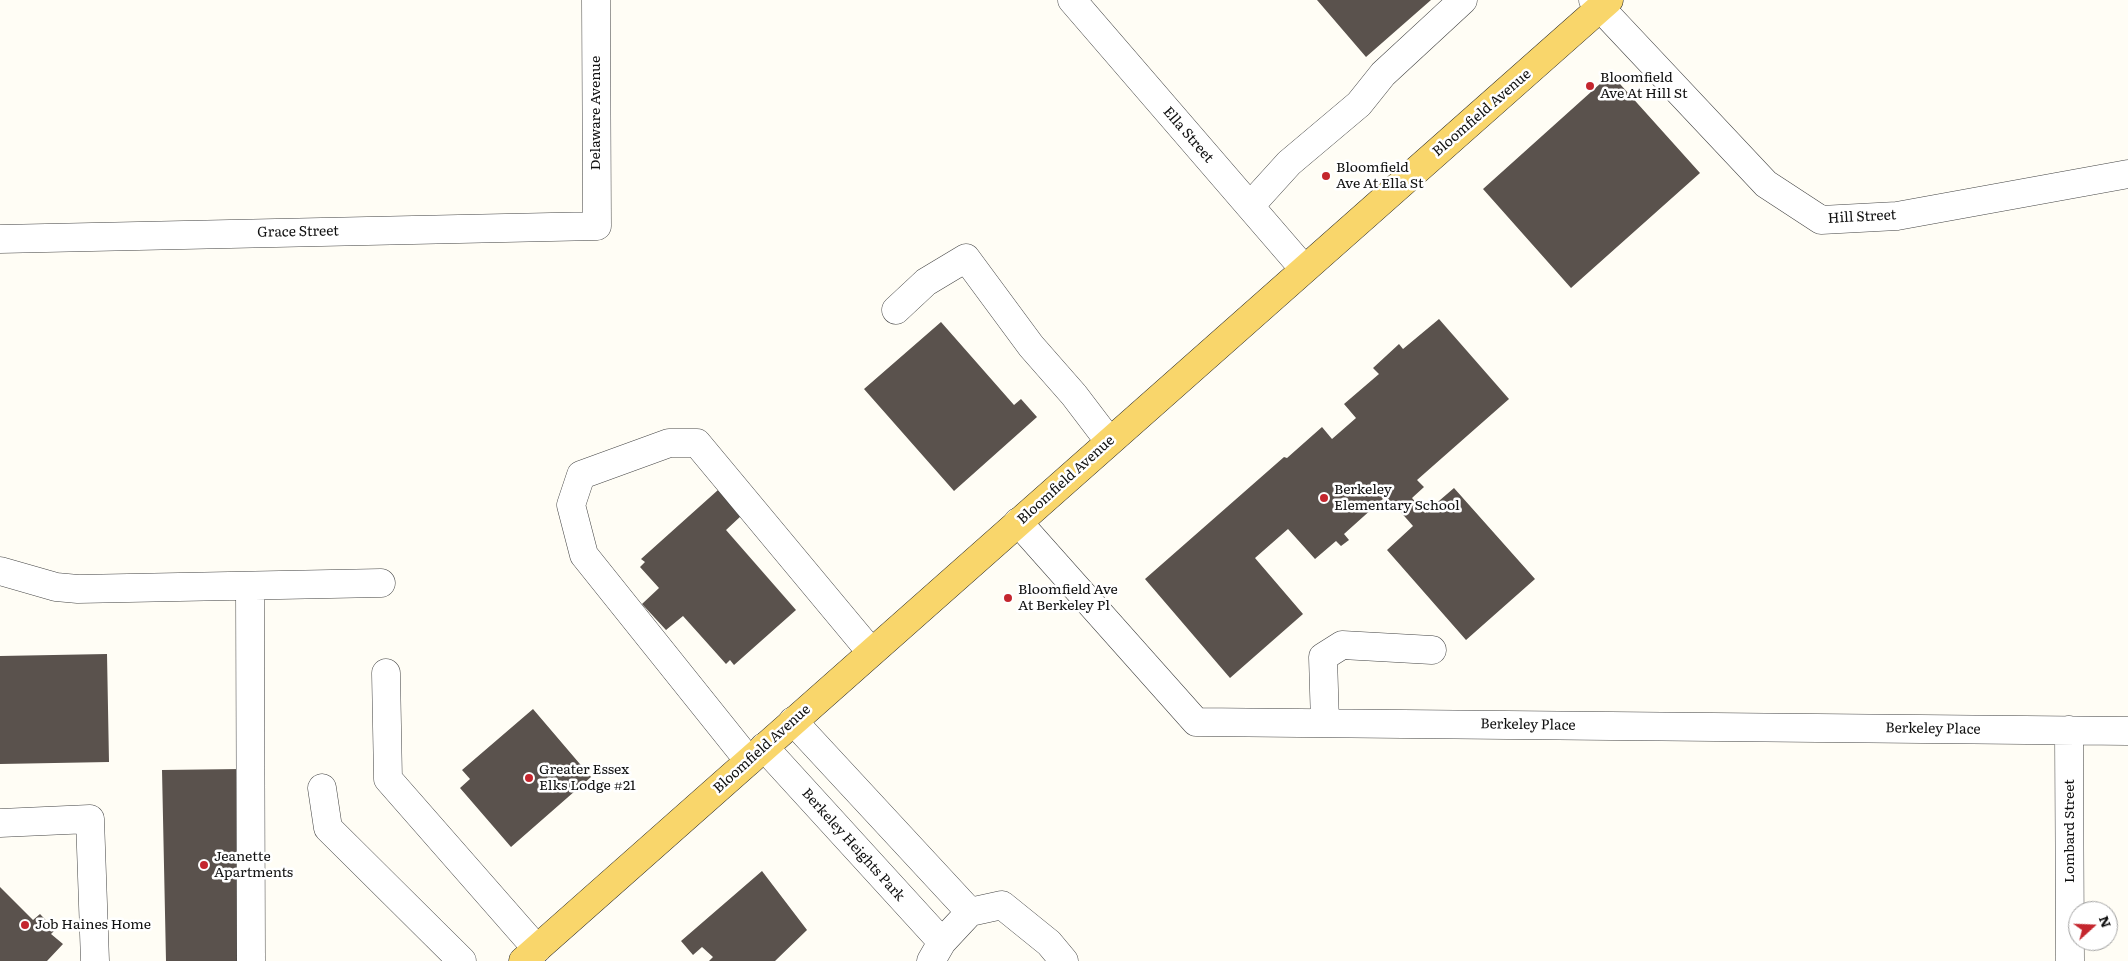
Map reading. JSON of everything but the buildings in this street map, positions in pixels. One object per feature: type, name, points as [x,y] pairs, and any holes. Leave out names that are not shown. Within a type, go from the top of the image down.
[{"type":"main road","name":"Bloomfield Avenue","points":[[530,955],[1601,3]]},
{"type":"street","name":"Delaware Avenue","points":[[596,0],[596,226]]},
{"type":"street","name":"Ella Street","points":[[1072,0],[1304,269]]},
{"type":"street","points":[[1250,206],[1288,163],[1359,104],[1383,74],[1463,0]]},
{"type":"street","name":"Hill Street","points":[[1601,3],[1766,184],[1821,220],[1897,216],[2128,174]]},
{"type":"street","name":"Grace Street","points":[[0,238],[596,226]]},
{"type":"street","points":[[896,310],[926,282],[966,258],[1031,346],[1074,395],[1109,441]]},
{"type":"street","name":"Berkeley Heights Park","points":[[871,652],[697,443],[669,443],[580,475],[571,505],[584,556],[757,754],[936,952],[970,912]]},
{"type":"street","name":"Berkeley Place","points":[[1018,522],[1196,722],[2128,731]]},
{"type":"street","points":[[0,571],[56,587],[78,589],[381,583]]},
{"type":"street","points":[[250,586],[251,961]]},
{"type":"street","points":[[1325,723],[1323,657],[1342,645],[1432,650]]},
{"type":"street","points":[[386,673],[388,779],[530,955]]},
{"type":"street","points":[[793,721],[970,912],[1002,905],[1049,943],[1064,961]]},
{"type":"street","name":"Lombard Street","points":[[2069,730],[2070,961]]},
{"type":"street","points":[[322,788],[328,828],[462,961]]},
{"type":"street","points":[[0,823],[90,819],[95,961]]},
{"type":"place","name":"Bloomfield Ave At Hill St","points":[[1590,86]]},
{"type":"place","name":"Bloomfield Ave At Ella St","points":[[1326,176]]},
{"type":"place","name":"Berkeley Elementary School","points":[[1324,498]]},
{"type":"place","name":"Bloomfield Ave At Berkeley Pl","points":[[1008,598]]},
{"type":"place","name":"Greater Essex Elks Lodge #21","points":[[529,778]]},
{"type":"place","name":"Jeanette Apartments","points":[[204,865]]},
{"type":"place","name":"Job Haines Home","points":[[25,925]]}]
